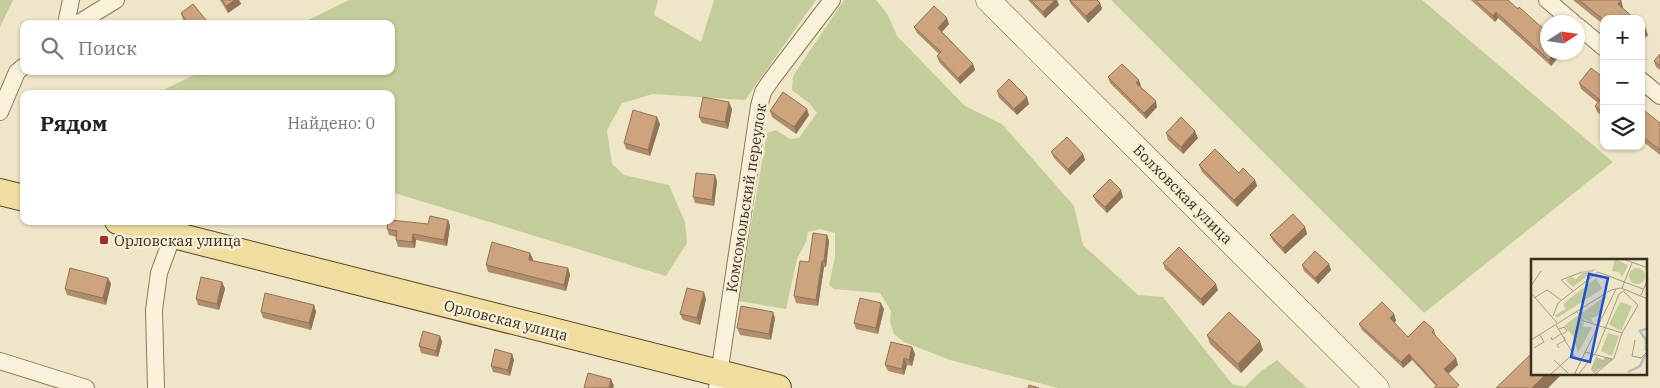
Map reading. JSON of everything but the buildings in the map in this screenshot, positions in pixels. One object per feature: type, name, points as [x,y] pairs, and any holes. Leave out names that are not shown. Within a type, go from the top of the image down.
[{"type":"main road","name":"Болховская улица","points":[[988,0],[1377,388]]},
{"type":"main road","points":[[0,192],[20,197]]},
{"type":"main road","name":"Орловская улица","points":[[134,225],[719,381],[778,388]]},
{"type":"street","points":[[67,20],[71,0]]},
{"type":"street","points":[[84,20],[116,0]]},
{"type":"street","name":"Комсомольский переулок","points":[[719,381],[763,92],[832,0]]},
{"type":"street","points":[[1547,0],[1565,15]]},
{"type":"street","points":[[1585,32],[1600,45]]},
{"type":"street","points":[[0,112],[17,72],[20,69]]},
{"type":"street","points":[[1645,83],[1660,96]]},
{"type":"street","points":[[156,388],[154,310],[159,273],[173,235]]},
{"type":"street","points":[[0,361],[86,388]]},
{"type":"green space","points":[[0,0],[13,0],[0,27]]},
{"type":"green space","points":[[349,0],[658,0],[654,15],[701,42],[714,0],[816,0],[745,100],[653,94],[622,103],[607,130],[612,164],[624,175],[669,185],[685,222],[687,243],[666,276],[395,193],[395,90],[163,90],[194,75],[395,75],[395,20],[308,20]]},
{"type":"green space","points":[[844,0],[876,0],[888,15],[897,36],[965,106],[1002,124],[1074,206],[1083,245],[1138,295],[1163,297],[1232,384],[1245,387],[1260,372],[1277,360],[1307,388],[1058,388],[950,360],[904,342],[894,334],[890,322],[891,311],[880,293],[834,289],[829,285],[835,257],[835,233],[820,229],[808,232],[806,242],[797,259],[786,309],[738,301],[767,133],[776,130],[790,139],[799,138],[817,113],[810,104],[792,90],[793,76]]},
{"type":"green space","points":[[1111,0],[1422,0],[1613,162],[1424,313]]},
{"type":"place","name":"Орловская улица","points":[[104,240]]}]
